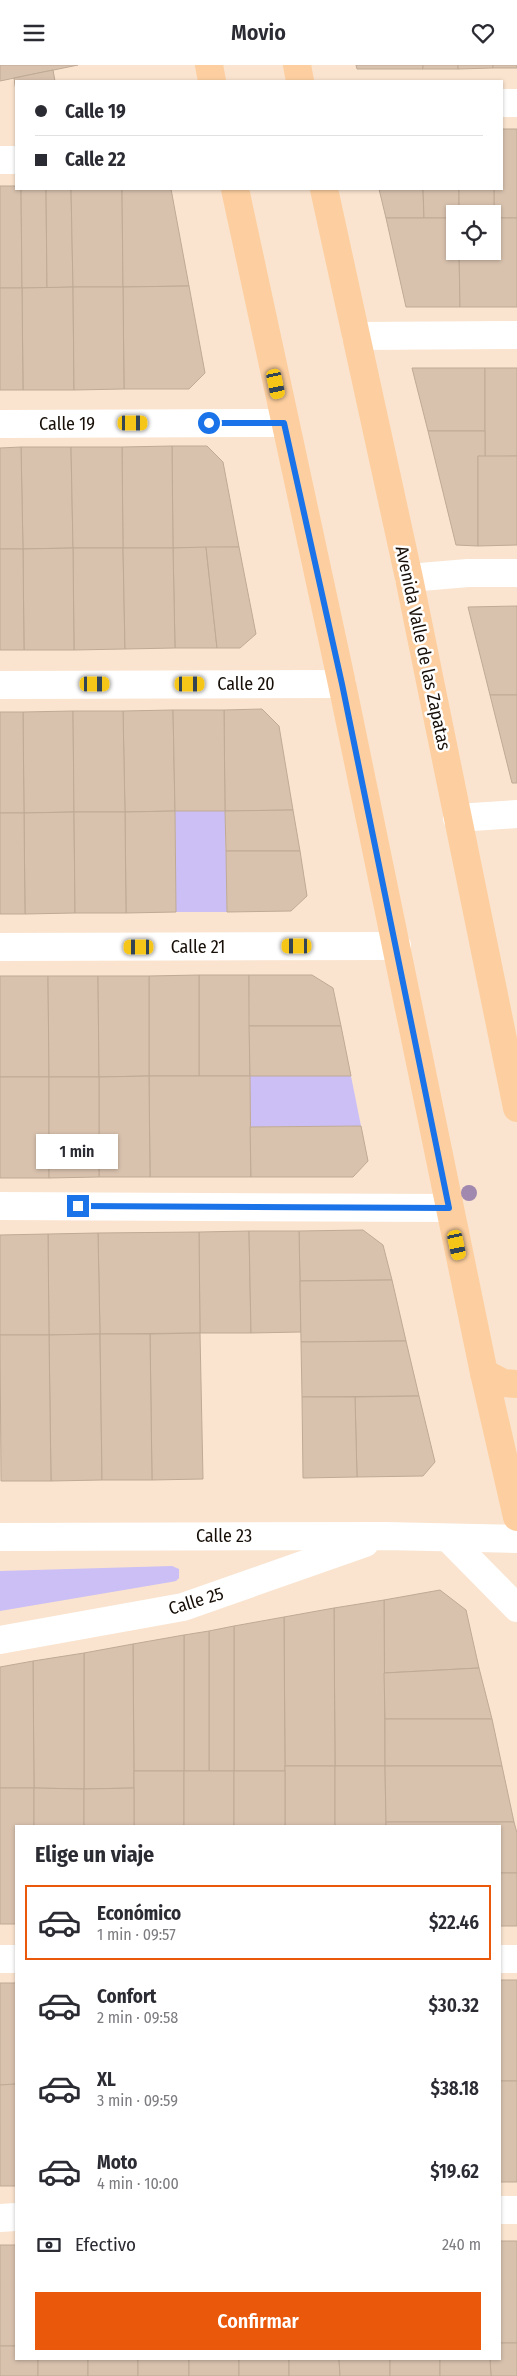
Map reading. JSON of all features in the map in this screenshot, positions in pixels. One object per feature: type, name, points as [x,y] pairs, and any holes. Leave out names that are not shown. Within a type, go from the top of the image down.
[{"type":"main road","points":[[209,65],[212,80]]},
{"type":"main road","points":[[297,65],[300,80]]},
{"type":"main road","points":[[235,190],[284,423],[342,684],[484,1373],[517,1517]]},
{"type":"main road","name":"Avenida Valle de las Zapatas","points":[[324,190],[512,1065],[517,1108]]},
{"type":"main road","points":[[484,1373],[503,1383],[517,1384]]},
{"type":"street","points":[[503,103],[517,103]]},
{"type":"street","points":[[0,160],[15,160]]},
{"type":"street","points":[[356,336],[517,335]]},
{"type":"street","name":"Calle 19","points":[[0,424],[284,423]]},
{"type":"street","points":[[409,578],[468,573],[517,573]]},
{"type":"street","name":"Calle 20","points":[[0,685],[342,684]]},
{"type":"street","points":[[458,817],[517,814]]},
{"type":"street","name":"Calle 21","points":[[0,947],[397,946]]},
{"type":"street","points":[[0,1205],[449,1208]]},
{"type":"street","name":"Calle 23","points":[[0,1537],[384,1536],[517,1539]]},
{"type":"street","name":"Calle 25","points":[[0,1639],[184,1607],[384,1536]]},
{"type":"street","points":[[448,1538],[517,1609]]},
{"type":"street","points":[[0,1959],[15,1959]]},
{"type":"street","points":[[501,1959],[517,1959]]},
{"type":"street","points":[[501,2210],[517,2210]]},
{"type":"street","points":[[0,2217],[15,2217]]},
{"type":"shaded area","points":[[175,811],[225,811],[227,912],[176,912]]},
{"type":"shaded area","points":[[250,1076],[351,1076],[361,1126],[250,1127]]},
{"type":"shaded area","points":[[172,1566],[179,1569],[179,1578],[176,1581],[0,1611],[0,1571]]},
{"type":"building","points":[[0,65],[78,65],[0,81]]},
{"type":"building","points":[[356,65],[423,65],[423,69],[357,69]]},
{"type":"building","points":[[423,65],[458,65],[458,69],[423,69]]},
{"type":"building","points":[[458,65],[493,65],[493,68],[458,69]]},
{"type":"building","points":[[493,65],[517,65],[517,68],[493,68]]},
{"type":"building","points":[[53,70],[55,80],[15,80],[15,84],[14,78]]},
{"type":"building","points":[[503,129],[517,129],[517,218],[501,218],[501,205],[494,205],[494,190],[503,190]]},
{"type":"building","points":[[0,186],[15,186],[15,190],[21,190],[22,288],[0,288]]},
{"type":"building","points":[[21,190],[46,190],[47,288],[22,288]]},
{"type":"building","points":[[46,190],[71,190],[73,287],[47,288]]},
{"type":"building","points":[[71,190],[122,190],[123,287],[73,287]]},
{"type":"building","points":[[122,190],[171,190],[189,286],[123,287]]},
{"type":"building","points":[[379,190],[423,190],[424,218],[386,218]]},
{"type":"building","points":[[423,190],[459,190],[459,205],[446,205],[446,218],[424,218]]},
{"type":"building","points":[[459,190],[494,190],[494,205],[459,205]]},
{"type":"building","points":[[386,218],[446,218],[446,260],[459,260],[460,307],[406,307]]},
{"type":"building","points":[[501,218],[517,218],[517,307],[460,307],[459,260],[501,260]]},
{"type":"building","points":[[189,286],[205,373],[189,389],[124,389],[123,287]]},
{"type":"building","points":[[73,287],[74,390],[23,390],[22,288]]},
{"type":"building","points":[[73,287],[123,287],[124,389],[74,390]]},
{"type":"building","points":[[0,288],[22,288],[23,390],[0,390]]},
{"type":"building","points":[[412,368],[485,368],[485,431],[428,431]]},
{"type":"building","points":[[485,368],[517,368],[517,456],[485,457]]},
{"type":"building","points":[[428,431],[485,431],[485,457],[478,456],[478,546],[456,545]]},
{"type":"building","points":[[172,446],[207,446],[223,462],[239,547],[173,548]]},
{"type":"building","points":[[172,446],[173,548],[123,548],[122,447]]},
{"type":"building","points":[[21,447],[71,447],[73,548],[23,549]]},
{"type":"building","points":[[21,447],[23,549],[0,549],[0,448]]},
{"type":"building","points":[[71,447],[122,447],[123,548],[73,548]]},
{"type":"building","points":[[478,456],[517,456],[517,545],[478,546]]},
{"type":"building","points":[[206,547],[217,648],[175,648],[173,548]]},
{"type":"building","points":[[206,547],[239,547],[256,634],[240,648],[217,648]]},
{"type":"building","points":[[73,548],[123,548],[125,649],[74,650]]},
{"type":"building","points":[[73,548],[74,650],[24,650],[23,549]]},
{"type":"building","points":[[123,548],[173,548],[175,648],[125,649]]},
{"type":"building","points":[[0,549],[23,549],[24,650],[0,650]]},
{"type":"building","points":[[517,606],[517,695],[490,695],[468,607]]},
{"type":"building","points":[[490,695],[517,695],[517,783],[512,783]]},
{"type":"building","points":[[262,709],[279,726],[293,810],[225,811],[224,710]]},
{"type":"building","points":[[173,710],[175,811],[125,812],[123,711]]},
{"type":"building","points":[[173,710],[224,710],[225,811],[175,811]]},
{"type":"building","points":[[73,711],[74,812],[24,813],[23,712]]},
{"type":"building","points":[[73,711],[123,711],[125,812],[74,812]]},
{"type":"building","points":[[0,712],[23,712],[24,813],[0,813]]},
{"type":"building","points":[[293,810],[300,851],[226,851],[225,811]]},
{"type":"building","points":[[175,811],[176,912],[126,913],[125,812]]},
{"type":"building","points":[[74,812],[75,913],[25,914],[24,813]]},
{"type":"building","points":[[74,812],[125,812],[126,913],[75,913]]},
{"type":"building","points":[[0,813],[24,813],[25,914],[0,914]]},
{"type":"building","points":[[226,851],[300,851],[307,896],[291,911],[227,912]]},
{"type":"building","points":[[199,975],[249,975],[250,1076],[199,1076]]},
{"type":"building","points":[[199,975],[199,1076],[149,1076],[149,976]]},
{"type":"building","points":[[249,975],[312,975],[333,988],[341,1026],[249,1026]]},
{"type":"building","points":[[0,976],[48,976],[49,1077],[0,1077]]},
{"type":"building","points":[[48,976],[98,976],[99,1077],[49,1077]]},
{"type":"building","points":[[98,976],[149,976],[149,1076],[99,1077]]},
{"type":"building","points":[[249,1026],[341,1026],[351,1076],[250,1076]]},
{"type":"building","points":[[149,1076],[250,1076],[251,1177],[150,1177]]},
{"type":"building","points":[[149,1076],[150,1177],[99,1177],[99,1077]]},
{"type":"building","points":[[0,1077],[49,1077],[49,1178],[0,1178]]},
{"type":"building","points":[[49,1077],[99,1077],[99,1177],[49,1178]]},
{"type":"building","points":[[361,1126],[368,1161],[353,1177],[251,1177],[250,1127]]},
{"type":"building","points":[[363,1230],[383,1245],[392,1280],[300,1281],[299,1231]]},
{"type":"building","points":[[249,1231],[251,1333],[200,1333],[199,1232]]},
{"type":"building","points":[[249,1231],[299,1231],[301,1332],[251,1333]]},
{"type":"building","points":[[199,1232],[200,1333],[100,1334],[98,1233]]},
{"type":"building","points":[[98,1233],[100,1334],[49,1335],[48,1234]]},
{"type":"building","points":[[48,1234],[49,1335],[0,1335],[0,1235]]},
{"type":"building","points":[[392,1280],[406,1341],[301,1342],[300,1281]]},
{"type":"building","points":[[200,1333],[203,1479],[152,1480],[150,1334]]},
{"type":"building","points":[[100,1334],[102,1480],[51,1481],[49,1335]]},
{"type":"building","points":[[100,1334],[150,1334],[152,1480],[102,1480]]},
{"type":"building","points":[[0,1335],[49,1335],[51,1481],[1,1481]]},
{"type":"building","points":[[406,1341],[419,1396],[302,1397],[301,1342]]},
{"type":"building","points":[[419,1396],[435,1462],[423,1476],[357,1477],[355,1397]]},
{"type":"building","points":[[302,1397],[355,1397],[357,1477],[303,1478]]},
{"type":"building","points":[[440,1590],[466,1610],[479,1668],[384,1673],[384,1600]]},
{"type":"building","points":[[384,1600],[385,1766],[335,1766],[334,1608]]},
{"type":"building","points":[[334,1608],[335,1766],[285,1766],[284,1617]]},
{"type":"building","points":[[284,1617],[285,1771],[234,1771],[234,1626]]},
{"type":"building","points":[[234,1626],[234,1771],[209,1771],[209,1631]]},
{"type":"building","points":[[209,1631],[209,1771],[184,1771],[184,1635]]},
{"type":"building","points":[[184,1635],[184,1771],[134,1771],[133,1644]]},
{"type":"building","points":[[133,1644],[134,1788],[84,1789],[84,1653]]},
{"type":"building","points":[[84,1653],[84,1789],[34,1788],[33,1661]]},
{"type":"building","points":[[33,1661],[34,1788],[0,1788],[0,1667]]},
{"type":"building","points":[[479,1668],[492,1719],[385,1719],[384,1673]]},
{"type":"building","points":[[385,1719],[492,1719],[502,1766],[385,1766]]},
{"type":"building","points":[[285,1766],[335,1766],[335,1825],[285,1825]]},
{"type":"building","points":[[335,1766],[385,1766],[386,1825],[335,1825]]},
{"type":"building","points":[[385,1766],[502,1766],[514,1822],[386,1822]]},
{"type":"building","points":[[134,1771],[184,1771],[184,1825],[134,1825]]},
{"type":"building","points":[[184,1771],[234,1771],[234,1825],[184,1825]]},
{"type":"building","points":[[234,1771],[285,1771],[285,1825],[234,1825]]},
{"type":"building","points":[[0,1788],[34,1788],[34,1825],[15,1825],[15,1924],[0,1924]]},
{"type":"building","points":[[34,1788],[84,1789],[84,1825],[34,1825]]},
{"type":"building","points":[[134,1788],[134,1825],[84,1825],[84,1789]]},
{"type":"building","points":[[386,1822],[514,1822],[517,1833],[517,1873],[501,1873],[501,1825],[386,1825]]},
{"type":"building","points":[[501,1873],[517,1873],[517,1926],[501,1926]]},
{"type":"building","points":[[501,1980],[517,1980],[517,2081],[501,2081]]},
{"type":"building","points":[[0,1983],[15,1983],[15,2084],[0,2085]]},
{"type":"building","points":[[501,2081],[517,2081],[517,2182],[501,2182]]},
{"type":"building","points":[[15,2084],[15,2186],[0,2186],[0,2085]]},
{"type":"building","points":[[501,2241],[517,2241],[517,2343],[501,2343]]},
{"type":"building","points":[[0,2245],[15,2245],[15,2346],[0,2346]]},
{"type":"building","points":[[501,2343],[517,2343],[517,2376],[491,2376],[490,2360],[501,2360]]},
{"type":"building","points":[[0,2346],[15,2346],[15,2360],[38,2360],[38,2376],[0,2376]]},
{"type":"building","points":[[38,2360],[88,2360],[88,2376],[38,2376]]},
{"type":"building","points":[[88,2360],[138,2360],[138,2376],[88,2376]]},
{"type":"building","points":[[138,2360],[189,2360],[189,2376],[138,2376]]},
{"type":"building","points":[[189,2360],[239,2360],[239,2376],[189,2376]]},
{"type":"building","points":[[239,2360],[289,2360],[289,2376],[239,2376]]},
{"type":"building","points":[[289,2360],[339,2360],[340,2376],[289,2376]]},
{"type":"building","points":[[339,2360],[390,2360],[390,2376],[340,2376]]},
{"type":"building","points":[[390,2360],[440,2360],[440,2376],[390,2376]]},
{"type":"building","points":[[440,2360],[490,2360],[491,2376],[440,2376]]},
{"type":"route","points":[[78,1206],[449,1208],[342,684],[284,423],[209,423]]}]
